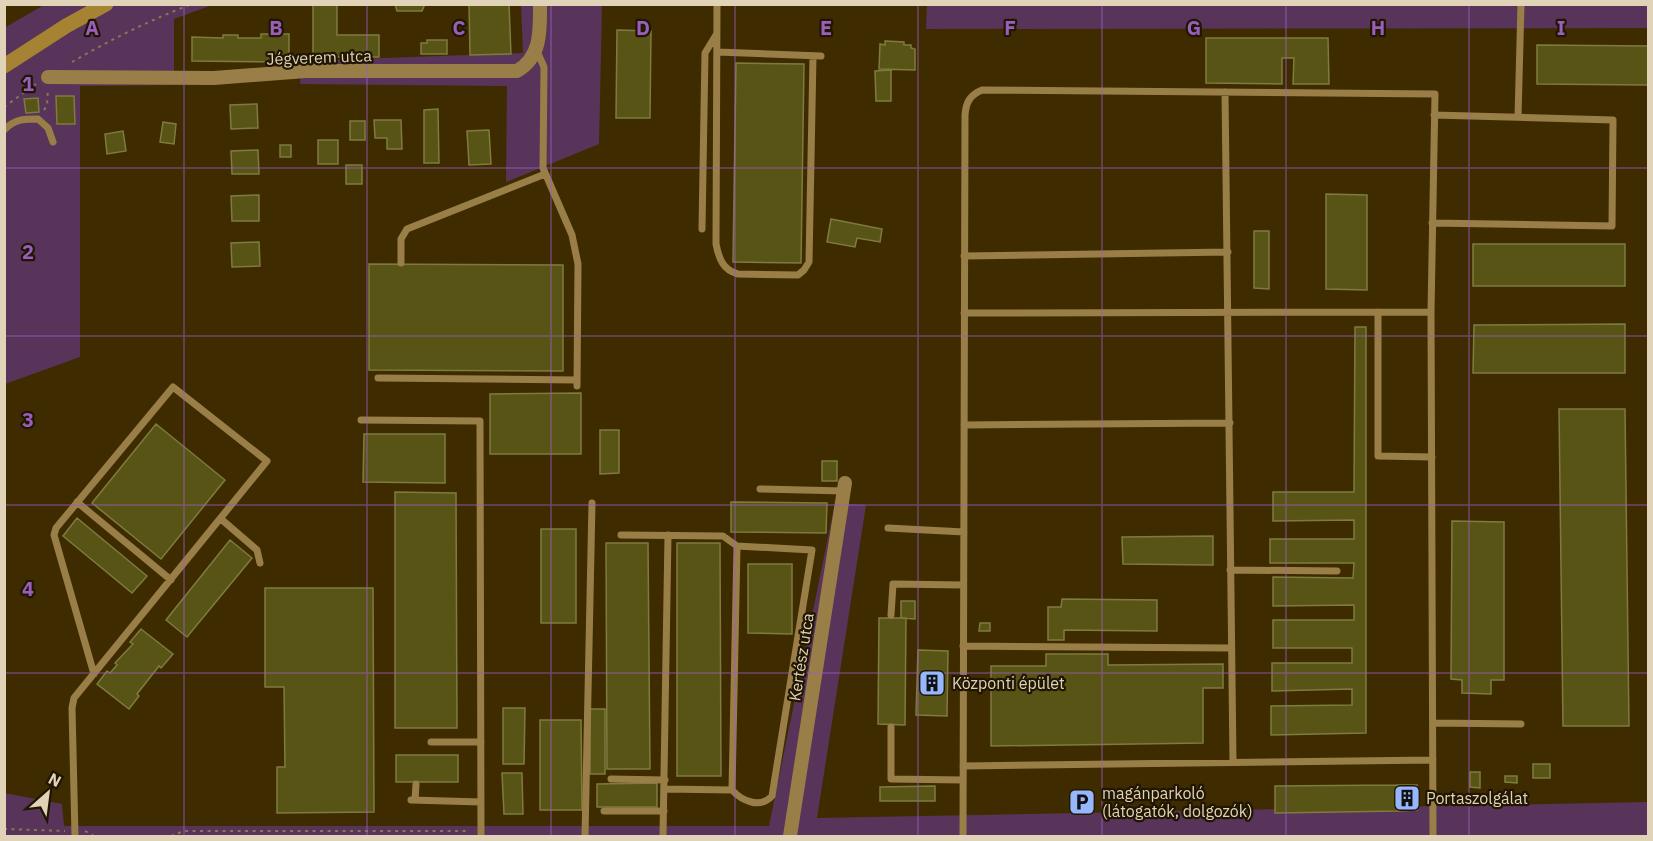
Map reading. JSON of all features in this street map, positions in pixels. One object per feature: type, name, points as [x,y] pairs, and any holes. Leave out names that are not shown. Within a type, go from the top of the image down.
[{"type":"main road","points":[[4,66],[66,26],[106,4]]},
{"type":"street","points":[[536,49],[540,39],[540,4]]},
{"type":"street","name":"Jégverem utca","points":[[48,76],[214,78],[306,71],[507,72],[517,71],[524,67],[536,49]]},
{"type":"street","name":"Kertész utca","points":[[790,837],[845,487]]},
{"type":"lane","points":[[717,4],[716,244],[720,260],[724,266],[738,274],[798,275],[808,262],[817,57],[717,52]]},
{"type":"lane","points":[[1518,117],[1521,4]]},
{"type":"lane","points":[[702,229],[705,53],[717,33]]},
{"type":"lane","points":[[378,378],[577,383],[578,264],[572,235],[543,168],[544,68],[536,49]]},
{"type":"lane","points":[[963,837],[965,105],[975,93],[982,90],[1435,94],[1431,312],[1433,837]]},
{"type":"lane","points":[[1225,92],[1233,762]]},
{"type":"lane","points":[[1432,223],[1612,226],[1613,120],[1434,115]]},
{"type":"lane","points":[[4,130],[12,122],[38,119],[48,128],[53,142]]},
{"type":"lane","points":[[401,263],[401,239],[406,229],[545,174]]},
{"type":"lane","points":[[964,256],[1228,252]]},
{"type":"lane","points":[[1378,312],[1378,456],[1432,457]]},
{"type":"lane","points":[[964,313],[1431,312]]},
{"type":"lane","points":[[75,834],[72,708],[74,698],[94,674],[221,519],[267,461],[173,387],[56,528],[54,535],[94,674]]},
{"type":"lane","points":[[361,420],[480,421],[481,834]]},
{"type":"lane","points":[[964,425],[1230,423]]},
{"type":"lane","points":[[760,489],[845,487]]},
{"type":"lane","points":[[78,502],[171,580]]},
{"type":"lane","points":[[585,837],[592,503]]},
{"type":"lane","points":[[221,519],[257,550],[260,563]]},
{"type":"lane","points":[[888,528],[964,532]]},
{"type":"lane","points":[[621,535],[723,536],[737,546],[812,550],[773,791],[768,800],[756,803],[739,797],[732,790],[664,789]]},
{"type":"lane","points":[[663,837],[668,535]]},
{"type":"lane","points":[[732,790],[737,546]]},
{"type":"lane","points":[[1230,570],[1337,571]]},
{"type":"lane","points":[[891,615],[893,584],[963,585]]},
{"type":"lane","points":[[963,645],[1231,648]]},
{"type":"lane","points":[[1433,723],[1521,724]]},
{"type":"lane","points":[[891,727],[891,779],[963,780]]},
{"type":"lane","points":[[431,742],[481,742]]},
{"type":"lane","points":[[963,766],[1433,760]]},
{"type":"lane","points":[[611,779],[665,780]]},
{"type":"lane","points":[[416,784],[413,800],[481,802]]},
{"type":"lane","points":[[604,811],[664,811]]},
{"type":"path","points":[[4,107],[48,76],[103,44],[192,4]]},
{"type":"path","points":[[38,119],[47,105],[48,76]]},
{"type":"path","points":[[4,829],[75,834],[86,831],[94,837]]},
{"type":"path","points":[[171,837],[184,831],[481,834]]},
{"type":"path","points":[[182,837],[184,831]]},
{"type":"path","points":[[271,832],[271,837]]},
{"type":"shaded area","points":[[927,4],[1648,5],[1648,28],[926,29]]},
{"type":"shaded area","points":[[44,5],[212,5],[174,19],[174,85],[80,86],[80,357],[5,384],[4,28]]},
{"type":"shaded area","points":[[521,5],[602,5],[599,144],[506,182],[507,86],[300,84],[302,61],[523,53]]},
{"type":"shaded area","points":[[835,503],[866,505],[817,818],[1648,802],[1648,836],[5,836],[4,793],[62,804],[64,826],[769,826]]},
{"type":"building","points":[[313,4],[368,4],[337,5],[337,35],[379,35],[379,57],[313,57]]},
{"type":"building","points":[[395,4],[425,4],[422,11],[397,11]]},
{"type":"building","points":[[469,4],[509,4],[511,54],[470,55]]},
{"type":"building","points":[[617,30],[651,31],[650,118],[616,118]]},
{"type":"building","points":[[261,34],[289,34],[289,62],[192,61],[192,37],[223,38],[223,35],[238,35],[238,38],[261,38]]},
{"type":"building","points":[[1206,38],[1328,38],[1329,84],[1293,84],[1294,58],[1282,58],[1282,84],[1206,83]]},
{"type":"building","points":[[427,40],[447,40],[447,54],[421,54],[421,43],[427,43]]},
{"type":"building","points":[[885,41],[904,42],[904,45],[911,45],[911,48],[915,49],[915,70],[879,69],[880,44],[885,45]]},
{"type":"building","points":[[1537,45],[1648,46],[1648,85],[1537,84]]},
{"type":"building","points":[[736,63],[804,64],[801,263],[733,262]]},
{"type":"building","points":[[891,70],[891,101],[876,101],[875,71]]},
{"type":"building","points":[[56,96],[74,96],[75,124],[57,124]]},
{"type":"building","points":[[38,98],[39,112],[26,113],[24,99]]},
{"type":"building","points":[[257,104],[258,128],[231,129],[230,105]]},
{"type":"building","points":[[438,109],[439,163],[424,163],[424,110]]},
{"type":"building","points":[[374,120],[401,120],[402,149],[387,149],[387,138],[375,138]]},
{"type":"building","points":[[350,121],[365,121],[365,140],[350,140]]},
{"type":"building","points":[[163,122],[176,124],[174,144],[160,142]]},
{"type":"building","points":[[489,130],[491,164],[469,165],[467,131]]},
{"type":"building","points":[[123,131],[126,151],[107,154],[105,134]]},
{"type":"building","points":[[318,140],[338,140],[338,164],[318,164]]},
{"type":"building","points":[[280,145],[291,145],[291,157],[280,157]]},
{"type":"building","points":[[258,150],[259,174],[232,174],[231,151]]},
{"type":"building","points":[[346,165],[362,165],[362,184],[346,184]]},
{"type":"building","points":[[1326,194],[1367,195],[1367,290],[1326,289]]},
{"type":"building","points":[[259,195],[259,221],[232,221],[231,196]]},
{"type":"building","points":[[831,219],[882,229],[880,242],[857,238],[855,247],[827,242]]},
{"type":"building","points":[[1254,231],[1269,231],[1269,289],[1254,288]]},
{"type":"building","points":[[259,242],[260,266],[232,267],[231,243]]},
{"type":"building","points":[[1473,244],[1625,244],[1625,286],[1473,286]]},
{"type":"building","points":[[369,264],[563,265],[563,371],[369,370]]},
{"type":"building","points":[[1625,324],[1625,373],[1473,373],[1474,325]]},
{"type":"building","points":[[1355,327],[1366,327],[1366,733],[1271,735],[1271,706],[1352,705],[1352,689],[1272,691],[1272,663],[1352,663],[1352,648],[1273,648],[1273,620],[1354,620],[1354,605],[1273,606],[1273,577],[1353,578],[1354,563],[1270,563],[1270,539],[1354,539],[1354,520],[1273,521],[1273,492],[1354,492]]},
{"type":"building","points":[[581,393],[581,454],[490,454],[490,394]]},
{"type":"building","points":[[1559,409],[1625,409],[1629,726],[1563,726]]},
{"type":"building","points":[[156,424],[225,480],[161,559],[92,503]]},
{"type":"building","points":[[600,430],[619,430],[619,473],[600,474]]},
{"type":"building","points":[[364,434],[445,434],[445,483],[363,482]]},
{"type":"building","points":[[822,461],[837,461],[837,481],[822,481]]},
{"type":"building","points":[[395,492],[456,493],[457,728],[395,728]]},
{"type":"building","points":[[731,502],[827,503],[826,533],[731,532]]},
{"type":"building","points":[[77,518],[147,576],[132,593],[63,536]]},
{"type":"building","points":[[1452,521],[1504,522],[1504,680],[1491,680],[1491,694],[1462,693],[1462,680],[1451,679]]},
{"type":"building","points":[[541,529],[576,529],[576,623],[541,623]]},
{"type":"building","points":[[1213,536],[1213,565],[1123,564],[1122,537]]},
{"type":"building","points":[[230,540],[252,558],[187,637],[166,620]]},
{"type":"building","points":[[606,543],[648,543],[650,769],[607,769]]},
{"type":"building","points":[[677,543],[720,543],[721,776],[677,776]]},
{"type":"building","points":[[748,564],[792,564],[792,634],[748,633]]},
{"type":"building","points":[[265,588],[373,588],[374,812],[277,813],[277,767],[285,767],[284,687],[265,687]]},
{"type":"building","points":[[1062,599],[1157,600],[1157,631],[1064,630],[1064,640],[1048,640],[1048,607],[1061,607]]},
{"type":"building","points":[[901,601],[915,601],[915,619],[901,618]]},
{"type":"building","points":[[879,618],[906,618],[905,725],[878,724]]},
{"type":"building","points":[[980,623],[990,623],[990,631],[979,631]]},
{"type":"building","points":[[141,629],[173,654],[161,668],[159,666],[137,694],[139,696],[129,709],[97,684],[107,671],[110,673],[117,665],[115,663],[133,644],[130,642]]},
{"type":"building","name":"Központi épület","points":[[918,650],[948,651],[947,716],[916,715]]},
{"type":"building","points":[[1046,654],[1108,654],[1108,665],[1223,664],[1223,688],[1203,688],[1203,743],[991,746],[991,666],[1046,666]]},
{"type":"building","points":[[503,708],[525,708],[524,764],[503,764]]},
{"type":"building","points":[[590,709],[605,709],[605,774],[590,774]]},
{"type":"building","points":[[540,720],[581,720],[582,810],[540,810]]},
{"type":"building","points":[[396,755],[458,755],[458,782],[396,782]]},
{"type":"building","points":[[1533,764],[1550,764],[1550,778],[1533,778]]},
{"type":"building","points":[[1470,772],[1480,772],[1480,788],[1470,787]]},
{"type":"building","points":[[502,773],[522,773],[523,814],[504,814]]},
{"type":"building","points":[[1505,776],[1517,776],[1517,783],[1505,782]]},
{"type":"building","points":[[657,783],[657,807],[597,807],[597,784]]},
{"type":"building","name":"Portaszolgálat","points":[[1397,785],[1417,785],[1417,810],[1398,811]]},
{"type":"building","points":[[1397,785],[1398,811],[1275,813],[1275,786]]},
{"type":"building","points":[[935,786],[935,801],[880,801],[880,787]]},
{"type":"place","name":"Központi épület","points":[[932,683]]},
{"type":"place","name":"Portaszolgálat","points":[[1407,798]]},
{"type":"place","name":"magánparkoló (látogatók, dolgozók)","points":[[1082,802]]}]
